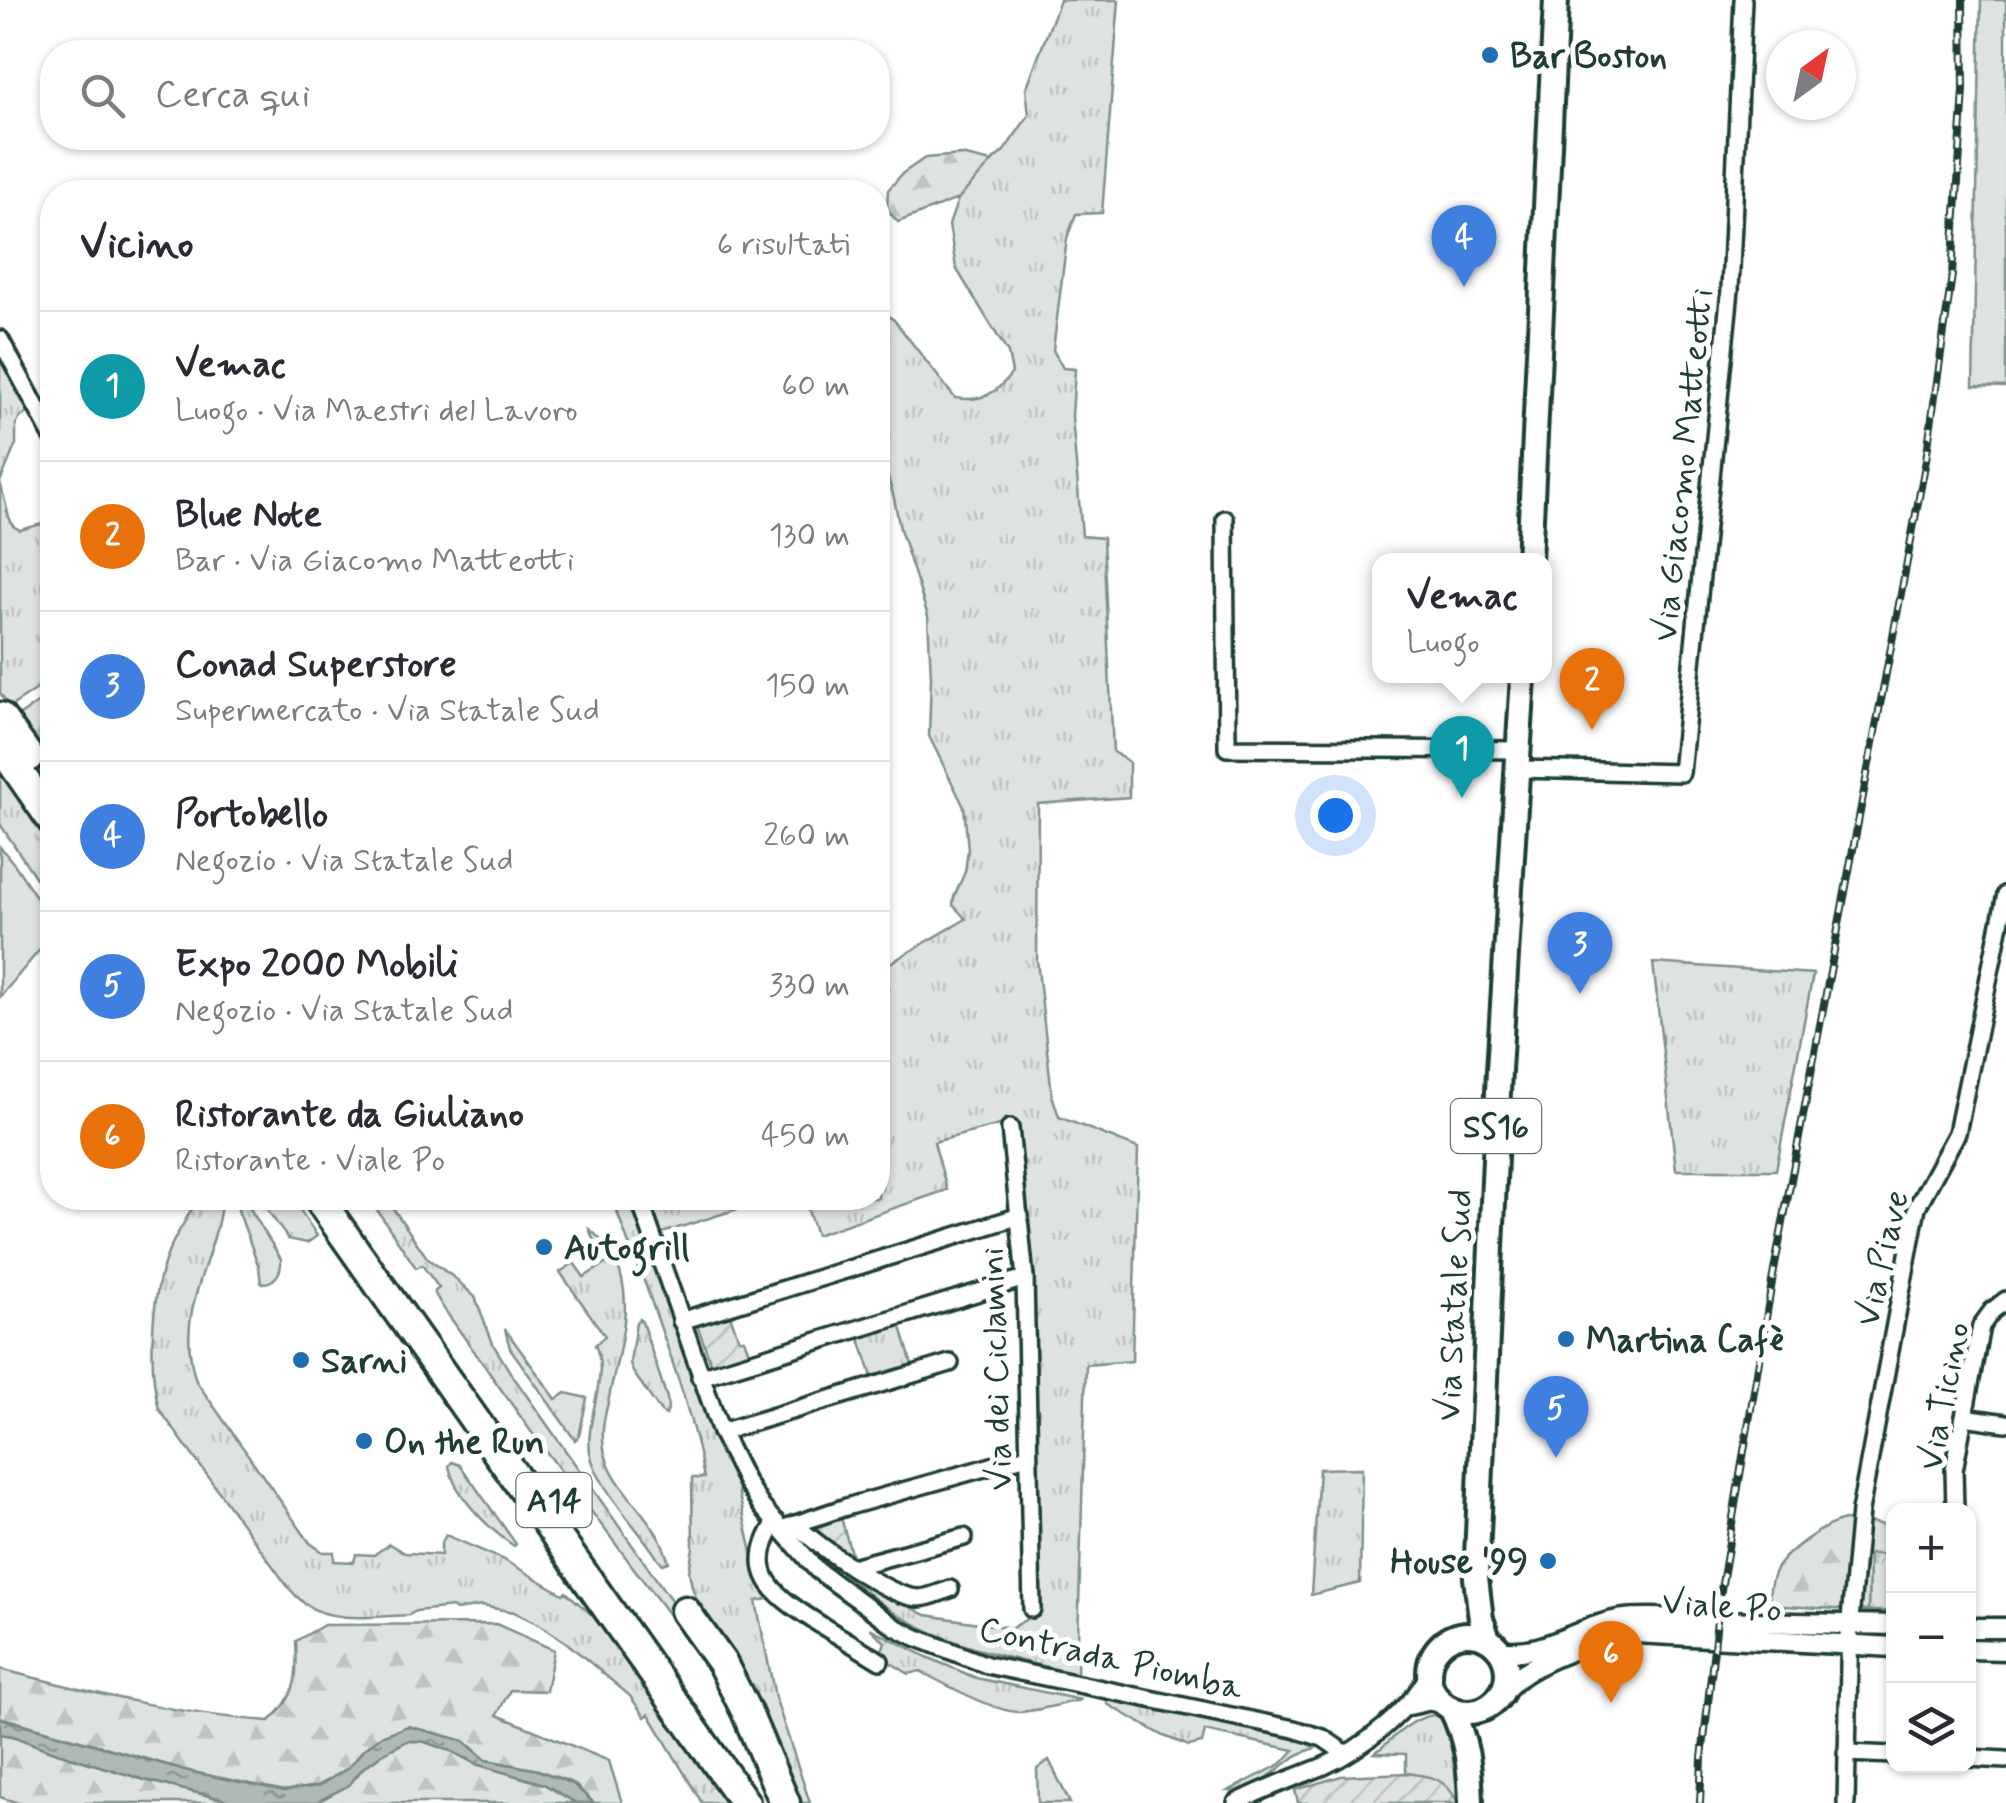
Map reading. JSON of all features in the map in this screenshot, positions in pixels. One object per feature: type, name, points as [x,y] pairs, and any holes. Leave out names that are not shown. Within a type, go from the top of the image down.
[{"type":"highway","points":[[0,716],[30,759],[40,784]]},
{"type":"highway","points":[[0,745],[40,794]]},
{"type":"highway","name":"A14","points":[[326,1210],[745,1803]]},
{"type":"highway","name":"A14","points":[[349,1210],[768,1803]]},
{"type":"highway","points":[[584,1604],[608,1630],[698,1754],[718,1766]]},
{"type":"highway","points":[[686,1611],[722,1664],[785,1803]]},
{"type":"main road","points":[[1529,553],[1556,0]]},
{"type":"main road","name":"Via Statale Sud","points":[[1476,1578],[1502,1013],[1524,683]]},
{"type":"main road","name":"SS16","points":[[1472,1803],[1469,1760],[1458,1723],[1433,1691],[1429,1672],[1430,1662],[1460,1623],[1476,1578]]},
{"type":"main road","name":"SS16","points":[[1469,1760],[1474,1734],[1507,1671],[1506,1660],[1481,1619],[1476,1578]]},
{"type":"main road","points":[[1442,1644],[1459,1634],[1469,1634],[1494,1644]]},
{"type":"main road","points":[[1448,1707],[1470,1712],[1495,1700]]},
{"type":"street","name":"Via Giacomo Matteotti","points":[[1519,760],[1681,773],[1730,290],[1743,0]]},
{"type":"street","points":[[0,339],[40,414]]},
{"type":"street","points":[[1225,519],[1227,748],[1519,760]]},
{"type":"street","name":"Via Piave","points":[[1846,1803],[1850,1624],[1860,1511],[1917,1207],[1957,1133],[2006,894]]},
{"type":"street","name":"Via dei Ciclamini","points":[[1010,1128],[1025,1278],[1032,1609]]},
{"type":"street","name":"Contrada Piomba","points":[[643,1210],[721,1432],[746,1482],[817,1570],[875,1614],[916,1637],[987,1665],[1294,1729],[1323,1738],[1346,1754]]},
{"type":"street","points":[[681,1321],[1020,1216]]},
{"type":"street","points":[[700,1377],[1025,1278]]},
{"type":"street","name":"Via Ticino","points":[[1955,1503],[1954,1470],[1981,1326],[2006,1300]]},
{"type":"street","points":[[721,1432],[950,1363]]},
{"type":"street","points":[[1964,1417],[2006,1423]]},
{"type":"street","points":[[880,1661],[787,1603],[768,1585],[761,1564],[768,1535],[784,1525],[1028,1456]]},
{"type":"street","points":[[784,1525],[852,1568],[900,1592],[919,1598],[950,1589]]},
{"type":"street","points":[[852,1568],[964,1537]]},
{"type":"street","name":"Viale Po","points":[[1494,1644],[1526,1652],[1589,1627],[1640,1618],[1886,1625]]},
{"type":"street","points":[[1976,1628],[2006,1628]]},
{"type":"street","name":"Viale Po","points":[[1495,1700],[1521,1675],[1550,1660],[1624,1634],[1886,1646]]},
{"type":"street","points":[[1976,1649],[2006,1650]]},
{"type":"street","points":[[1236,1803],[1346,1754],[1404,1709],[1429,1672]]},
{"type":"street","points":[[1404,1709],[1430,1702],[1448,1707]]},
{"type":"street","points":[[1846,1753],[1886,1755]]},
{"type":"street","points":[[1976,1758],[2006,1760]]},
{"type":"green space","points":[[1060,0],[1119,0],[1102,213],[1076,214],[1067,238],[1053,350],[1063,368],[1075,369],[1072,416],[1082,536],[1103,538],[1113,752],[1129,762],[1129,797],[1038,804],[1037,960],[1052,1095],[1059,1117],[1138,1148],[1132,1361],[1086,1365],[1077,1674],[935,1634],[892,1611],[806,1542],[851,1575],[926,1615],[1012,1628],[1038,1612],[1032,1280],[1015,1121],[934,1142],[947,1190],[890,1210],[890,963],[966,919],[953,905],[965,872],[968,849],[964,807],[929,736],[928,616],[890,484],[890,317],[955,398],[988,395],[1012,373],[1008,353],[956,268],[949,225],[958,199],[1004,151],[1029,115],[1026,89]]},
{"type":"green space","points":[[1981,0],[2006,0],[2006,387],[1973,386]]},
{"type":"green space","points":[[961,155],[992,162],[958,199],[898,222],[890,213],[890,188],[925,158]]},
{"type":"green space","points":[[0,352],[32,411],[16,424],[16,444],[0,482]]},
{"type":"green space","points":[[0,482],[13,526],[20,530],[40,525],[40,687],[10,707],[0,693]]},
{"type":"green space","points":[[40,701],[40,750],[17,717]]},
{"type":"green space","points":[[0,758],[40,814],[40,884],[0,824]]},
{"type":"green space","points":[[0,847],[40,903],[40,949],[0,997]]},
{"type":"green space","points":[[1653,963],[1813,974],[1776,1170],[1676,1170]]},
{"type":"green space","points":[[220,1210],[192,1309],[190,1355],[196,1381],[310,1543],[323,1552],[334,1552],[334,1561],[354,1562],[356,1554],[374,1555],[389,1544],[405,1553],[441,1555],[446,1535],[504,1560],[563,1594],[566,1592],[592,1615],[613,1642],[730,1803],[702,1803],[649,1714],[645,1717],[630,1696],[567,1643],[514,1612],[482,1606],[416,1611],[409,1615],[342,1617],[316,1610],[290,1589],[159,1409],[153,1352],[158,1289],[168,1253],[190,1212]]},
{"type":"green space","points":[[238,1210],[251,1210],[281,1259],[279,1273],[270,1282],[261,1283]]},
{"type":"green space","points":[[267,1210],[300,1210],[317,1236],[307,1243],[288,1239]]},
{"type":"green space","points":[[377,1210],[394,1210],[428,1259],[475,1297],[494,1346],[510,1372],[712,1658],[715,1676],[530,1430],[442,1306],[434,1292],[439,1288],[422,1265],[416,1268]]},
{"type":"green space","points":[[616,1210],[634,1210],[642,1229],[683,1354],[737,1486],[756,1570],[774,1598],[756,1601],[775,1697],[810,1803],[796,1803],[692,1587],[692,1478],[704,1478],[686,1404]]},
{"type":"green space","points":[[650,1210],[735,1210],[659,1234]]},
{"type":"green space","points":[[808,1210],[889,1210],[816,1235]]},
{"type":"green space","points":[[589,1229],[614,1258],[624,1293],[623,1330],[603,1425],[604,1449],[620,1485],[661,1541],[669,1562],[663,1564],[608,1492],[590,1452],[600,1370],[595,1345],[605,1336],[560,1272],[574,1263],[584,1277],[608,1262]]},
{"type":"green space","points":[[728,1310],[750,1355],[712,1366],[695,1319]]},
{"type":"green space","points":[[639,1319],[667,1398],[666,1415],[630,1363]]},
{"type":"green space","points":[[899,1320],[913,1368],[873,1380],[858,1333]]},
{"type":"green space","points":[[505,1329],[556,1399],[566,1393],[587,1398],[575,1440],[510,1348]]},
{"type":"green space","points":[[452,1462],[460,1465],[514,1546],[465,1500],[452,1477]]},
{"type":"green space","points":[[1362,1468],[1360,1583],[1311,1595],[1319,1469]]},
{"type":"green space","points":[[840,1514],[851,1553],[843,1555],[818,1536],[815,1521]]},
{"type":"green space","points":[[1844,1520],[1886,1526],[1886,1554],[1869,1554],[1868,1611],[1769,1605],[1779,1565],[1815,1534]]},
{"type":"green space","points":[[1869,1554],[1886,1554],[1886,1611],[1868,1611]]},
{"type":"green space","points":[[496,1624],[554,1650],[546,1691],[510,1690],[497,1715],[609,1761],[622,1803],[594,1803],[573,1783],[538,1770],[486,1760],[464,1741],[433,1732],[364,1749],[348,1768],[318,1786],[284,1791],[192,1772],[0,1717],[0,1669],[168,1708],[270,1721],[286,1703],[294,1685],[296,1641],[324,1625]]},
{"type":"green space","points":[[870,1628],[976,1678],[1081,1700],[1024,1712],[995,1707],[920,1671],[909,1674],[880,1656],[885,1642]]},
{"type":"green space","points":[[1108,1700],[1299,1738],[1315,1748],[1295,1756],[1255,1785],[1228,1791],[1281,1764],[1294,1750],[1205,1731],[1202,1743],[1189,1746],[1107,1704]]},
{"type":"green space","points":[[1436,1715],[1447,1719],[1457,1733],[1459,1803],[1437,1782],[1406,1773],[1406,1754],[1375,1753],[1411,1724]]},
{"type":"green space","points":[[0,1734],[145,1780],[238,1803],[18,1803],[0,1797]]},
{"type":"green space","points":[[407,1741],[422,1741],[476,1764],[544,1784],[576,1803],[315,1803],[349,1785],[362,1769]]},
{"type":"green space","points":[[1049,1760],[1070,1803],[1038,1803],[1037,1769]]},
{"type":"green space","points":[[1406,1773],[1437,1780],[1458,1803],[1298,1803],[1295,1790],[1341,1776]]},
{"type":"water","points":[[0,1718],[192,1772],[284,1791],[318,1786],[348,1768],[383,1735],[408,1726],[464,1741],[486,1760],[538,1770],[573,1784],[594,1803],[576,1803],[544,1784],[476,1764],[422,1741],[407,1741],[362,1769],[349,1785],[315,1803],[238,1803],[145,1780],[0,1734]]},
{"type":"railway","points":[[1700,1803],[1719,1602],[1773,1276],[1926,460],[1952,275],[1964,90],[1963,0]]},
{"type":"place","name":"Bar Boston","points":[[1490,55]]},
{"type":"place","name":"Portobello","points":[[1464,287]]},
{"type":"place","name":"Blue Note","points":[[1592,730]]},
{"type":"place","name":"Vemac","points":[[1462,798]]},
{"type":"place","name":"Conad Superstore","points":[[1580,994]]},
{"type":"place","name":"Autogrill","points":[[544,1247]]},
{"type":"place","name":"Martina Cafè","points":[[1566,1339]]},
{"type":"place","name":"Sarni","points":[[301,1360]]},
{"type":"place","name":"On the Run","points":[[364,1441]]},
{"type":"place","name":"Expo 2000 Mobili","points":[[1556,1458]]},
{"type":"place","name":"House '99","points":[[1548,1561]]},
{"type":"place","name":"Ristorante da Giuliano","points":[[1611,1703]]}]
